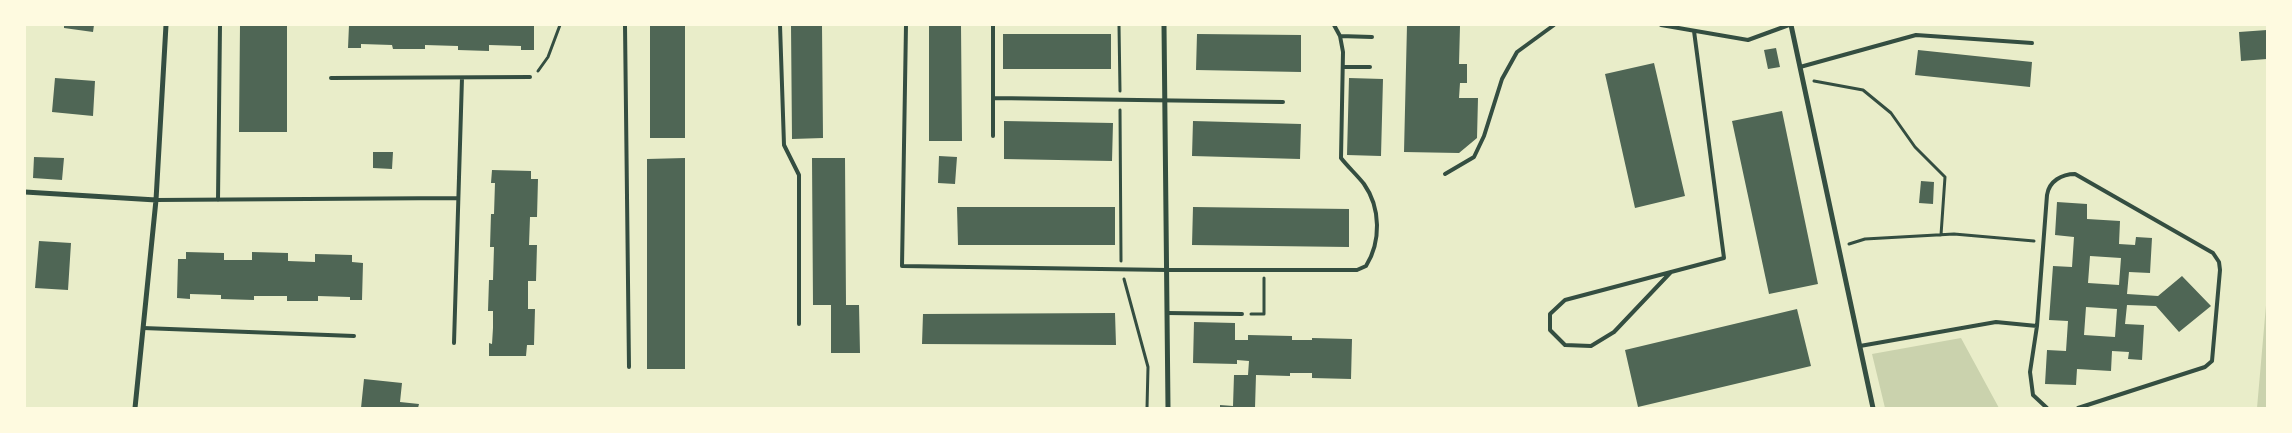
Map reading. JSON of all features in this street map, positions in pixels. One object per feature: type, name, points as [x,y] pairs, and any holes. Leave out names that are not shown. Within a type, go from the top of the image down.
[{"type":"street","points":[[136,408],[156,200],[166,25]]},
{"type":"street","points":[[1164,25],[1168,408]]},
{"type":"street","points":[[1790,25],[1874,408]]},
{"type":"street","points":[[25,192],[156,200]]},
{"type":"lane","points":[[218,200],[220,25]]},
{"type":"lane","points":[[625,25],[629,367]]},
{"type":"lane","points":[[780,25],[784,145],[798,175],[799,324]]},
{"type":"lane","points":[[906,25],[902,266],[1122,270],[1357,270],[1366,266],[1371,258],[1377,232],[1371,197],[1365,185],[1341,158],[1343,67],[1340,36],[1334,25]]},
{"type":"lane","points":[[993,25],[993,136]]},
{"type":"lane","points":[[1445,174],[1474,157],[1484,136],[1502,79],[1517,52],[1554,25]]},
{"type":"lane","points":[[1661,25],[1748,40],[1790,25]]},
{"type":"lane","points":[[1671,272],[1614,332],[1591,346],[1565,345],[1550,330],[1550,314],[1565,300],[1671,272],[1724,258],[1694,31]]},
{"type":"lane","points":[[1800,67],[1916,34],[2032,43]]},
{"type":"lane","points":[[1340,36],[1372,37]]},
{"type":"lane","points":[[1343,67],[1370,67]]},
{"type":"lane","points":[[332,78],[530,77]]},
{"type":"lane","points":[[454,343],[462,78]]},
{"type":"lane","points":[[993,98],[1165,102],[1283,102]]},
{"type":"lane","points":[[2047,408],[2033,395],[2030,383],[2037,326],[2048,189],[2056,179],[2067,174],[2075,174],[2213,253],[2219,262],[2212,361],[2205,367],[2078,408]]},
{"type":"lane","points":[[156,200],[458,198]]},
{"type":"lane","points":[[1167,313],[1242,314]]},
{"type":"lane","points":[[1860,346],[1996,322],[2037,326]]},
{"type":"lane","points":[[144,328],[354,336]]},
{"type":"path","points":[[530,77],[541,70],[560,25]]},
{"type":"path","points":[[1119,25],[1122,270],[1148,367],[1147,408]]},
{"type":"path","points":[[1808,65],[1812,79],[1816,82],[1863,90],[1879,102],[1891,113],[1915,146],[1944,177],[1941,235]]},
{"type":"path","points":[[1865,239],[1954,234],[2044,242]]},
{"type":"path","points":[[1242,314],[1264,314],[1264,270]]},
{"type":"green space","points":[[2267,294],[2267,408],[2257,408]]},
{"type":"green space","points":[[1961,338],[1999,408],[1885,408],[1872,354]]},
{"type":"building","points":[[64,25],[94,25],[93,32],[64,28]]},
{"type":"building","points":[[240,25],[287,25],[287,132],[239,132]]},
{"type":"building","points":[[349,25],[534,25],[534,50],[521,50],[521,46],[489,45],[489,51],[458,50],[458,46],[425,45],[425,49],[393,49],[392,45],[361,44],[361,48],[348,48]]},
{"type":"building","points":[[650,25],[685,25],[685,138],[650,138]]},
{"type":"building","points":[[791,25],[822,25],[823,138],[792,139]]},
{"type":"building","points":[[929,25],[961,25],[962,141],[929,141]]},
{"type":"building","points":[[1407,25],[1460,26],[1459,64],[1467,64],[1467,83],[1460,83],[1459,98],[1478,98],[1477,138],[1459,153],[1404,152]]},
{"type":"building","points":[[2267,30],[2267,59],[2241,61],[2239,32]]},
{"type":"building","points":[[1003,34],[1111,34],[1111,69],[1003,69]]},
{"type":"building","points":[[1197,34],[1301,35],[1301,72],[1196,70]]},
{"type":"building","points":[[1776,48],[1780,67],[1768,69],[1764,50]]},
{"type":"building","points":[[1918,50],[2032,62],[2030,87],[1915,75]]},
{"type":"building","points":[[1654,63],[1685,196],[1635,208],[1605,74]]},
{"type":"building","points":[[55,78],[95,81],[93,116],[52,112]]},
{"type":"building","points":[[1349,78],[1383,79],[1381,156],[1347,155]]},
{"type":"building","points":[[1782,111],[1818,284],[1769,294],[1732,121]]},
{"type":"building","points":[[1004,121],[1113,123],[1112,161],[1004,159]]},
{"type":"building","points":[[1193,121],[1301,124],[1300,159],[1192,156]]},
{"type":"building","points":[[373,152],[393,152],[392,169],[373,168]]},
{"type":"building","points":[[939,156],[957,157],[955,184],[938,183]]},
{"type":"building","points":[[34,157],[64,158],[62,180],[33,178]]},
{"type":"building","points":[[685,158],[685,369],[647,369],[647,159]]},
{"type":"building","points":[[812,158],[845,158],[846,305],[859,305],[860,353],[831,353],[831,305],[813,305]]},
{"type":"building","points":[[492,170],[531,171],[531,179],[538,179],[537,217],[530,217],[529,245],[537,245],[536,281],[528,281],[528,309],[535,309],[534,345],[527,345],[526,356],[489,356],[489,343],[492,344],[493,328],[493,311],[488,311],[489,280],[493,280],[494,247],[490,247],[491,214],[494,214],[495,183],[491,183]]},
{"type":"building","points":[[1921,181],[1934,182],[1933,204],[1919,203]]},
{"type":"building","points":[[2057,202],[2087,204],[2087,219],[2120,221],[2119,244],[2135,245],[2136,237],[2152,238],[2150,273],[2129,272],[2127,294],[2158,296],[2182,276],[2211,306],[2179,332],[2156,306],[2127,305],[2125,324],[2144,325],[2142,360],[2128,359],[2129,352],[2112,351],[2111,371],[2077,369],[2076,385],[2045,384],[2047,350],[2066,351],[2068,321],[2049,320],[2053,266],[2072,267],[2074,237],[2055,235]],"holes":[[[2090,256],[2121,258],[2119,285],[2088,283]],[[2086,307],[2117,309],[2115,337],[2084,335]]]},
{"type":"building","points":[[957,207],[1115,207],[1115,245],[958,245]]},
{"type":"building","points":[[1193,207],[1349,209],[1349,247],[1192,245]]},
{"type":"building","points":[[39,241],[71,243],[68,290],[35,288]]},
{"type":"building","points":[[186,252],[224,253],[224,260],[252,260],[252,252],[288,253],[288,261],[315,262],[315,254],[352,255],[352,262],[363,263],[362,300],[350,300],[350,297],[318,296],[318,301],[287,301],[287,296],[254,296],[254,300],[221,299],[221,295],[190,294],[190,299],[177,298],[178,259],[186,259]]},
{"type":"building","points":[[1797,309],[1811,366],[1638,407],[1625,350]]},
{"type":"building","points":[[1115,313],[1116,345],[922,344],[923,314]]},
{"type":"building","points":[[1194,322],[1235,323],[1235,340],[1248,340],[1248,335],[1292,336],[1292,340],[1312,340],[1312,338],[1352,339],[1351,379],[1312,378],[1312,373],[1290,373],[1290,376],[1256,375],[1255,408],[1220,408],[1220,405],[1233,406],[1234,375],[1248,375],[1249,361],[1237,360],[1237,364],[1193,363]]},
{"type":"building","points":[[364,379],[402,383],[400,402],[419,404],[418,408],[361,408]]}]
